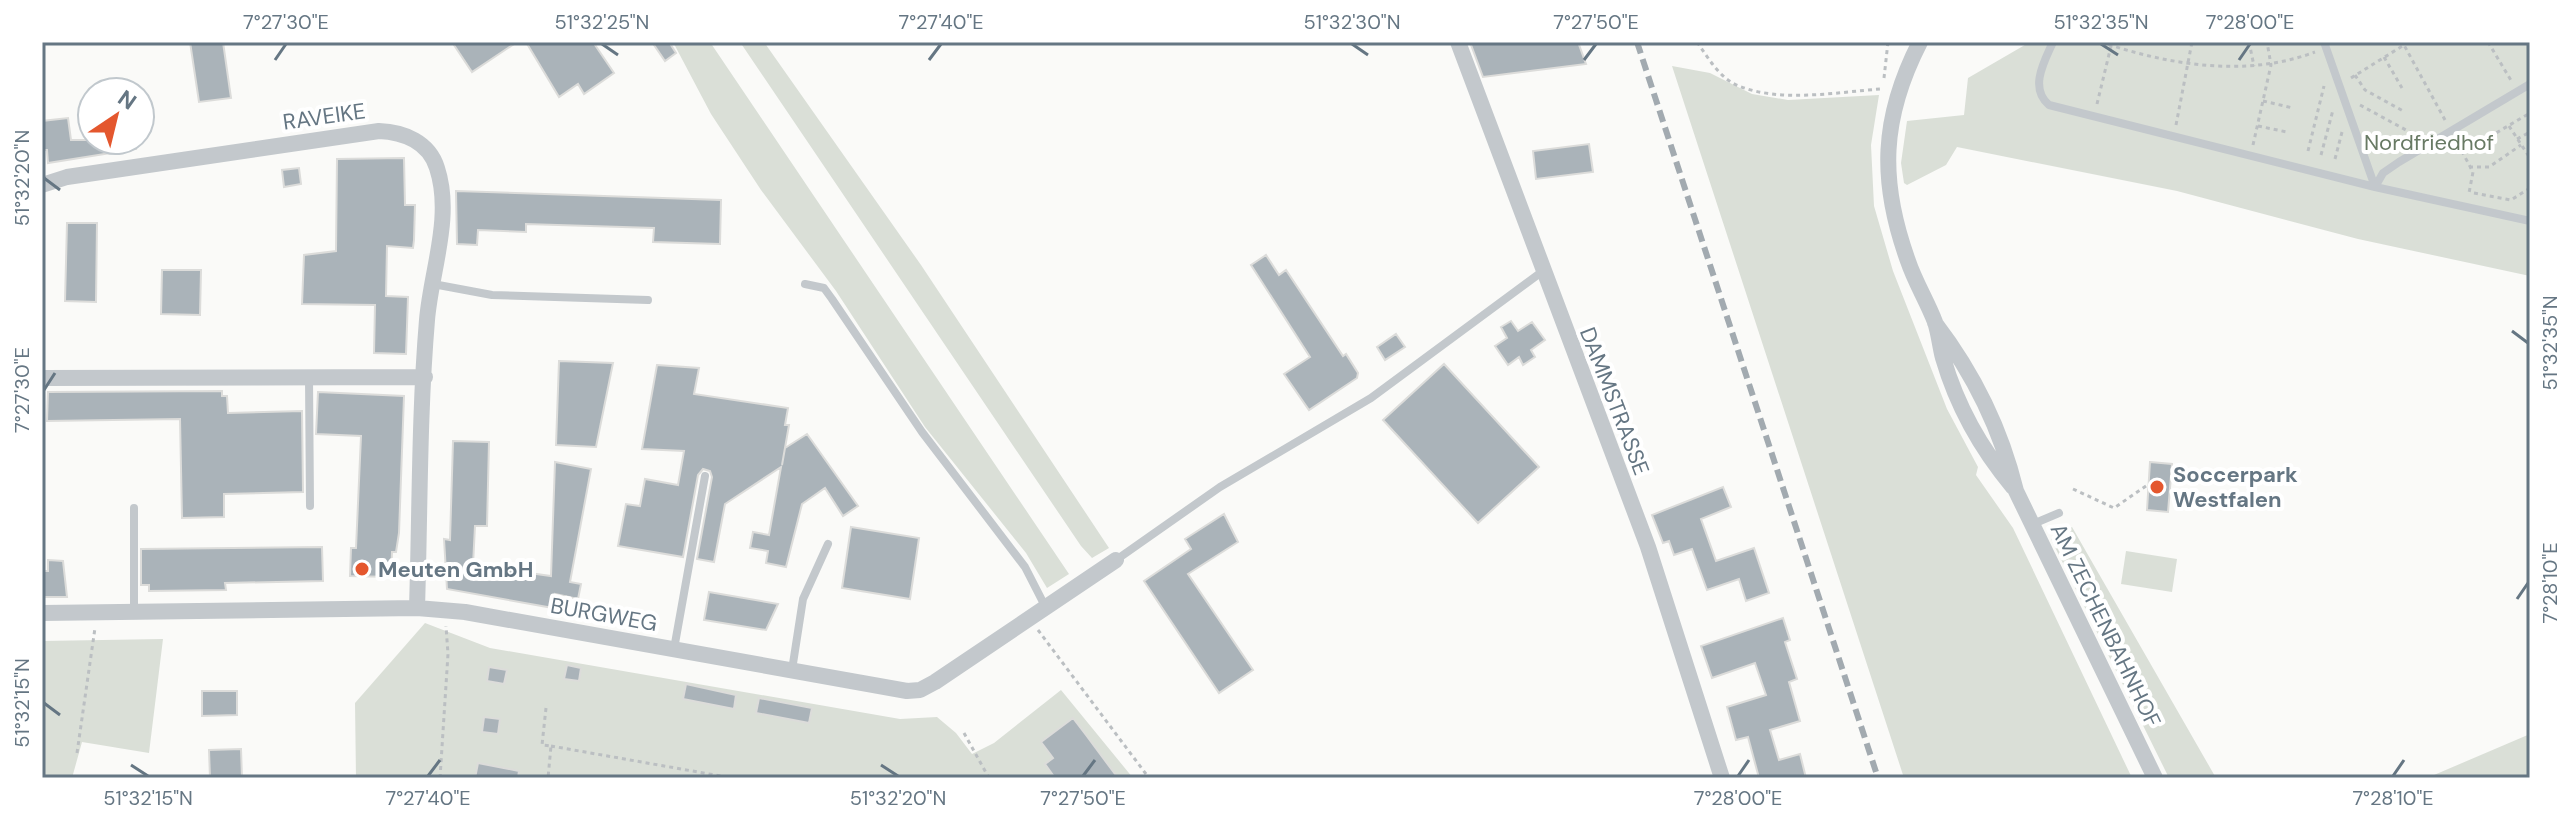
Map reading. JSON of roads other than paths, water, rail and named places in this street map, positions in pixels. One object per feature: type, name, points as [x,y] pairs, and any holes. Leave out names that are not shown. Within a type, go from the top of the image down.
[{"type":"street","name":"DAMMSTRASSE","points":[[1458,42],[1648,547],[1722,778]]},
{"type":"street","name":"AM ZECHENBAHNHOF","points":[[1920,42],[1901,88],[1887,143],[1887,180],[1893,215],[1909,264],[1935,323],[1958,354],[1986,404],[2007,454],[2016,491],[2155,778]]},
{"type":"street","name":"RAVEIKE","points":[[42,185],[67,177],[362,132],[393,131],[424,147],[437,169],[442,208],[425,377],[417,608]]},
{"type":"street","points":[[42,378],[425,377]]},
{"type":"street","name":"BURGWEG","points":[[42,613],[443,610],[893,689],[920,690],[1116,560]]},
{"type":"lane","points":[[2053,42],[2039,77],[2042,100],[2049,105],[2375,187],[2530,221]]},
{"type":"lane","points":[[2325,45],[2375,187]]},
{"type":"lane","points":[[2375,187],[2383,173],[2530,84]]},
{"type":"lane","points":[[1116,560],[1220,487],[1371,398],[1543,271]]},
{"type":"lane","points":[[432,284],[492,295],[648,300]]},
{"type":"lane","points":[[805,284],[824,288],[922,432],[1025,567],[1046,608]]},
{"type":"lane","points":[[309,378],[310,506]]},
{"type":"lane","points":[[674,649],[705,476]]},
{"type":"lane","points":[[134,508],[134,612]]},
{"type":"lane","points":[[2033,524],[2059,513]]},
{"type":"lane","points":[[791,671],[803,599],[828,544]]},
{"type":"railway","points":[[1637,42],[1878,778]]},
{"type":"place","name":"Soccerpark Westfalen","points":[[2157,487]]},
{"type":"place","name":"Meuten GmbH","points":[[362,569]]},
{"type":"park label","name":"Nordfriedhof","points":[[2429,142]]}]
